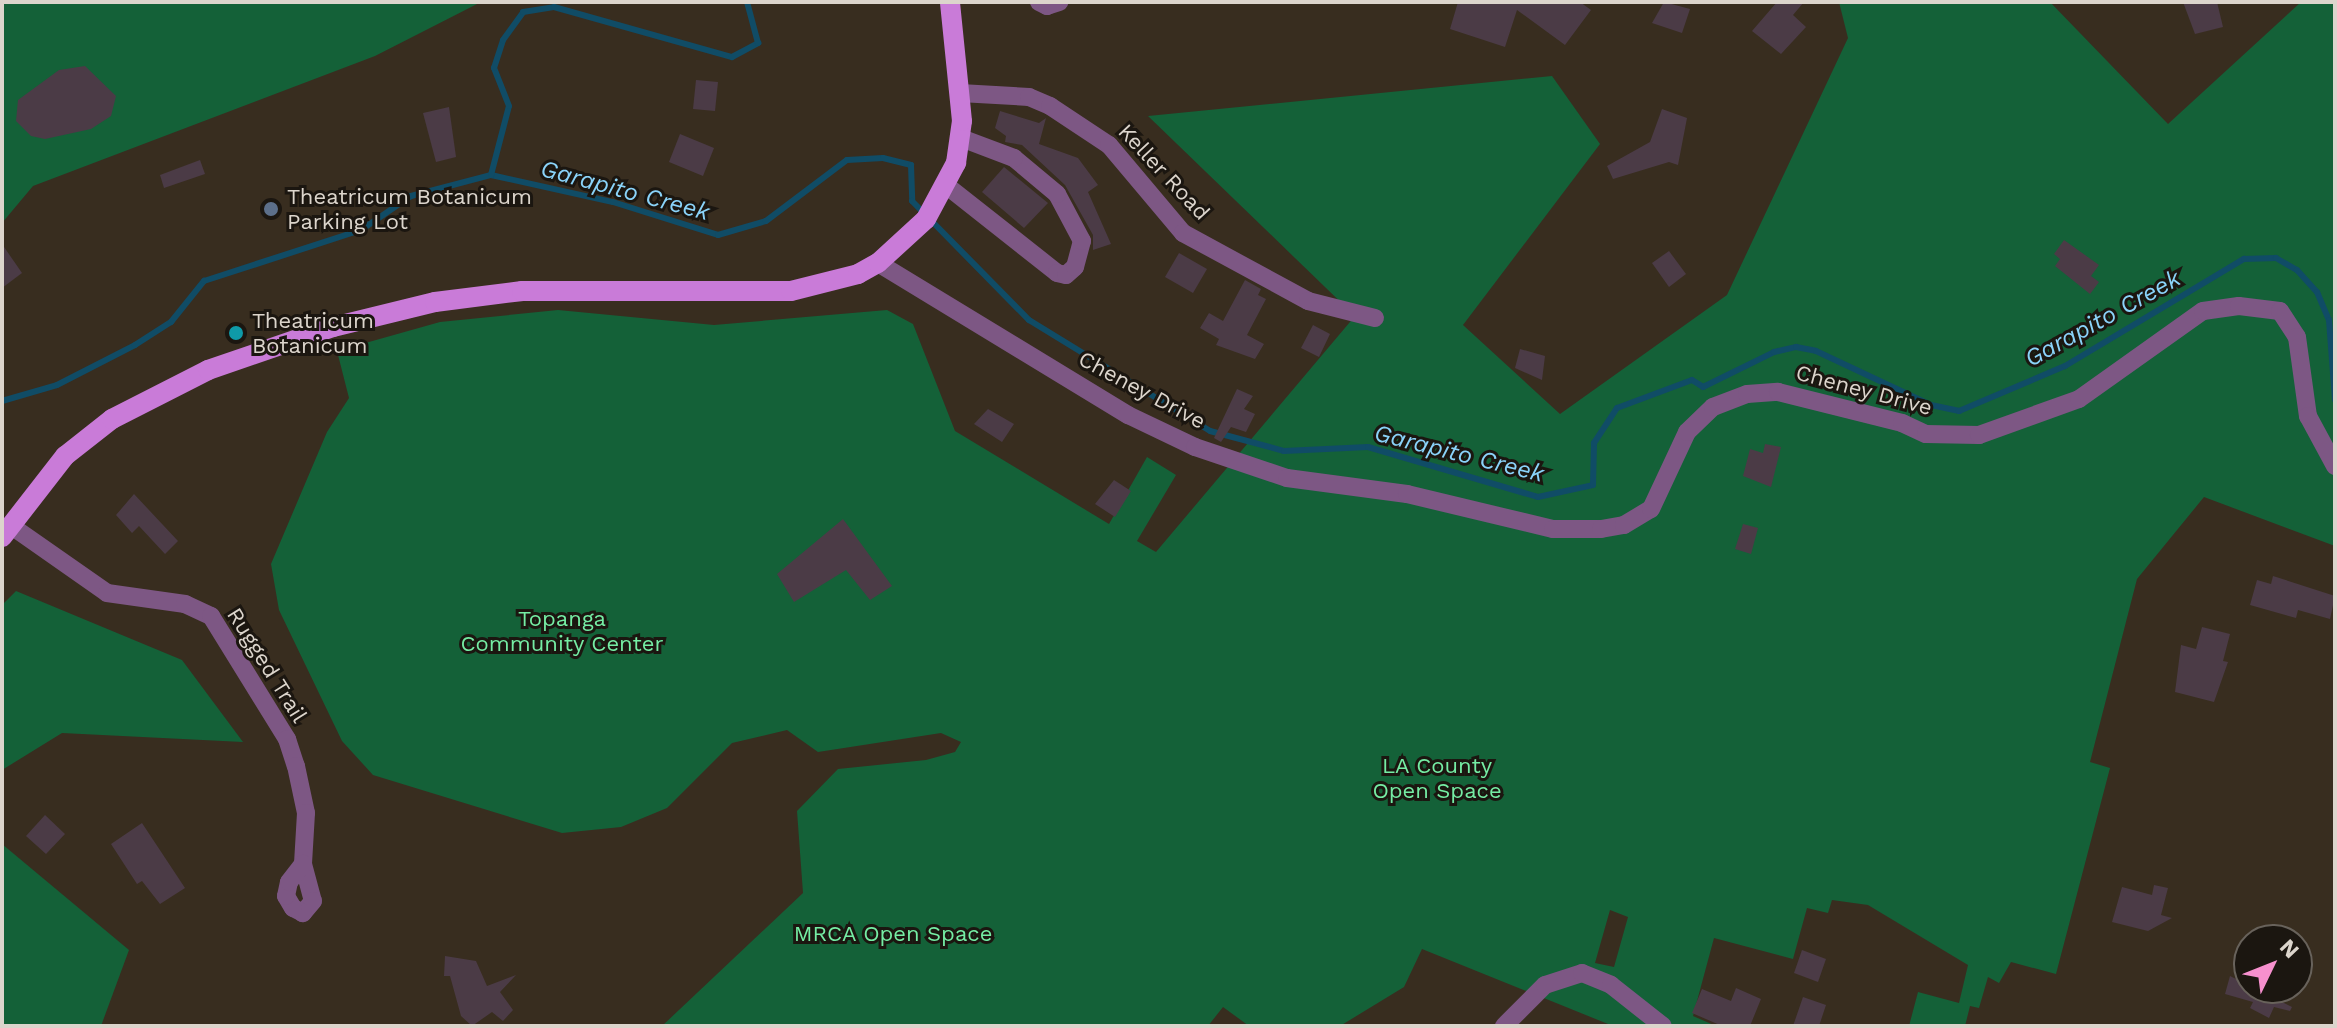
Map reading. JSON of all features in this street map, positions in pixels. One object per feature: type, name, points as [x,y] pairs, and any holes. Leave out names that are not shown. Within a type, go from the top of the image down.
[{"type":"main road","points":[[6,531],[65,456],[119,414],[208,370],[333,327],[435,302],[522,291],[791,291],[858,274],[878,263],[918,228],[944,192],[961,138],[960,93],[950,2]]},
{"type":"street","points":[[1039,2],[1059,2]]},
{"type":"street","name":"Keller Road","points":[[960,93],[1029,97],[1050,106],[1109,145],[1183,233],[1308,301],[1375,318]]},
{"type":"street","points":[[944,192],[1057,273],[1066,275],[1075,267],[1082,241],[1057,194],[1014,158],[961,138]]},
{"type":"street","name":"Cheney Drive","points":[[878,263],[1128,415],[1195,447],[1287,478],[1407,494],[1553,529],[1601,529],[1624,525],[1651,509],[1687,432],[1713,407],[1747,394],[1778,392],[1902,423],[1926,434],[1979,435],[2079,399],[2203,311],[2239,306],[2280,311],[2297,337],[2308,416],[2335,466]]},
{"type":"street","name":"Rugged Trail","points":[[6,531],[107,593],[185,604],[211,616],[287,739],[306,813],[303,864]]},
{"type":"street","points":[[1504,1026],[1545,985],[1582,973],[1611,985],[1663,1026]]},
{"type":"green space","points":[[2,2],[481,2],[375,56],[33,186],[2,223]]},
{"type":"green space","points":[[1839,2],[2050,2],[2168,124],[2301,2],[2335,2],[2335,546],[2204,497],[2137,579],[2090,762],[2110,768],[2056,974],[2011,962],[1999,983],[1988,977],[1979,1008],[1970,1006],[1965,1026],[1909,1026],[1918,992],[1959,1003],[1968,965],[1868,905],[1832,900],[1828,913],[1807,908],[1793,959],[1714,938],[1693,1016],[1716,1026],[1613,1026],[1422,949],[1404,987],[1340,1026],[1249,1026],[1223,1007],[1208,1026],[662,1026],[803,893],[797,811],[838,769],[926,760],[955,752],[961,742],[941,733],[818,752],[787,730],[732,743],[667,808],[621,827],[562,833],[373,775],[342,741],[279,610],[271,564],[327,432],[349,398],[337,351],[440,322],[558,310],[714,325],[887,310],[913,324],[955,431],[1109,524],[1147,457],[1176,475],[1137,541],[1156,552],[1355,316],[1148,116],[1552,76],[1600,144],[1463,325],[1560,414],[1727,295],[1848,38]],"holes":[[[1610,910],[1628,917],[1614,967],[1595,963]]]},
{"type":"green space","points":[[16,591],[182,660],[243,742],[62,733],[2,770],[2,605]]},
{"type":"green space","points":[[2,844],[129,950],[101,1026],[2,1026]]},
{"type":"building","points":[[1458,2],[1580,2],[1591,10],[1565,45],[1517,10],[1505,47],[1450,29]]},
{"type":"building","points":[[1664,2],[1690,9],[1682,33],[1652,23]]},
{"type":"building","points":[[1777,2],[1804,2],[1793,15],[1806,27],[1781,54],[1752,31]]},
{"type":"building","points":[[2183,2],[2217,2],[2223,27],[2195,34]]},
{"type":"building","points":[[85,66],[116,96],[111,116],[91,129],[45,139],[31,136],[16,121],[18,100],[59,70]]},
{"type":"building","points":[[696,80],[718,82],[715,111],[693,109]]},
{"type":"building","points":[[449,107],[456,157],[436,162],[423,113]]},
{"type":"building","points":[[1662,109],[1687,118],[1678,165],[1669,162],[1613,179],[1607,166],[1650,142]]},
{"type":"building","points":[[1000,111],[1039,123],[1046,118],[1039,144],[1078,158],[1098,185],[1088,192],[1111,244],[1093,250],[1093,235],[1065,185],[1022,145],[1005,142],[1006,136],[995,128]]},
{"type":"building","points":[[680,134],[714,148],[703,176],[669,162]]},
{"type":"building","points":[[200,160],[205,174],[164,188],[160,175]]},
{"type":"building","points":[[1004,167],[1048,203],[1024,228],[982,192]]},
{"type":"building","points":[[2064,240],[2099,265],[2091,276],[2099,282],[2090,294],[2055,266],[2060,259],[2054,254]]},
{"type":"building","points":[[2,244],[22,273],[2,288]]},
{"type":"building","points":[[1669,251],[1686,274],[1669,287],[1652,263]]},
{"type":"building","points":[[1179,253],[1207,269],[1193,293],[1165,277]]},
{"type":"building","points":[[1245,280],[1261,289],[1258,295],[1266,299],[1247,335],[1264,344],[1255,359],[1216,345],[1219,339],[1200,328],[1209,313],[1223,321]]},
{"type":"building","points":[[1313,325],[1330,334],[1319,357],[1301,348]]},
{"type":"building","points":[[1520,349],[1545,356],[1542,380],[1515,368]]},
{"type":"building","points":[[1237,389],[1253,396],[1244,409],[1255,414],[1246,432],[1231,427],[1221,442],[1214,438]]},
{"type":"building","points":[[988,409],[1014,424],[1002,442],[974,424]]},
{"type":"building","points":[[1765,444],[1781,447],[1771,487],[1743,476],[1750,449],[1763,453]]},
{"type":"building","points":[[1114,480],[1131,491],[1115,517],[1095,504]]},
{"type":"building","points":[[134,494],[178,541],[165,554],[139,526],[132,533],[116,515]]},
{"type":"building","points":[[843,519],[892,586],[870,600],[846,570],[794,602],[777,574]]},
{"type":"building","points":[[1743,524],[1758,528],[1751,554],[1735,549]]},
{"type":"building","points":[[2273,576],[2335,596],[2330,619],[2298,610],[2296,618],[2250,605],[2257,580],[2271,584]]},
{"type":"building","points":[[2202,627],[2230,634],[2223,661],[2228,662],[2214,702],[2175,692],[2181,645],[2196,649]]},
{"type":"building","points":[[45,815],[65,834],[46,854],[26,836]]},
{"type":"building","points":[[142,823],[185,888],[160,904],[142,881],[137,884],[111,844]]},
{"type":"building","points":[[2154,885],[2168,888],[2161,915],[2172,918],[2148,931],[2112,922],[2122,887],[2152,895]]},
{"type":"building","points":[[1802,950],[1826,959],[1818,982],[1794,973]]},
{"type":"building","points":[[445,956],[476,961],[487,986],[516,975],[500,992],[513,1010],[503,1021],[492,1012],[472,1026],[461,1016],[450,976],[444,976]]},
{"type":"building","points":[[2230,976],[2233,978],[2233,996],[2225,994]]},
{"type":"building","points":[[1736,988],[1761,999],[1750,1026],[1722,1026],[1692,1013],[1702,989],[1731,1001]]},
{"type":"building","points":[[1803,997],[1826,1005],[1819,1026],[1793,1026]]},
{"type":"building","points":[[2252,1004],[2286,1004],[2292,1007],[2290,1011],[2274,1007],[2269,1018],[2250,1008]]},
{"type":"waterway","points":[[2,401],[57,385],[135,345],[171,322],[204,281],[361,230],[411,196],[491,175],[509,106],[494,68],[503,40],[523,12],[554,7],[732,57],[758,43],[747,2]]},
{"type":"waterway","name":"Garapito Creek","points":[[491,175],[613,202],[718,235],[766,221],[847,160],[883,158],[911,165],[912,201],[1029,320],[1210,431],[1284,451],[1368,447],[1538,497],[1593,485],[1594,443],[1617,408],[1692,380],[1703,387],[1774,352],[1796,347],[1816,351],[1931,405],[1959,411],[2065,366],[2244,259],[2276,258],[2297,270],[2317,292],[2329,320],[2335,400]]},
{"type":"place","name":"Theatricum Botanicum Parking Lot","points":[[271,209]]},
{"type":"place","name":"Theatricum Botanicum","points":[[236,333]]},
{"type":"park label","name":"Topanga Community Center","points":[[562,630]]},
{"type":"park label","name":"LA County Open Space","points":[[1437,778]]},
{"type":"park label","name":"MRCA Open Space","points":[[893,934]]}]
